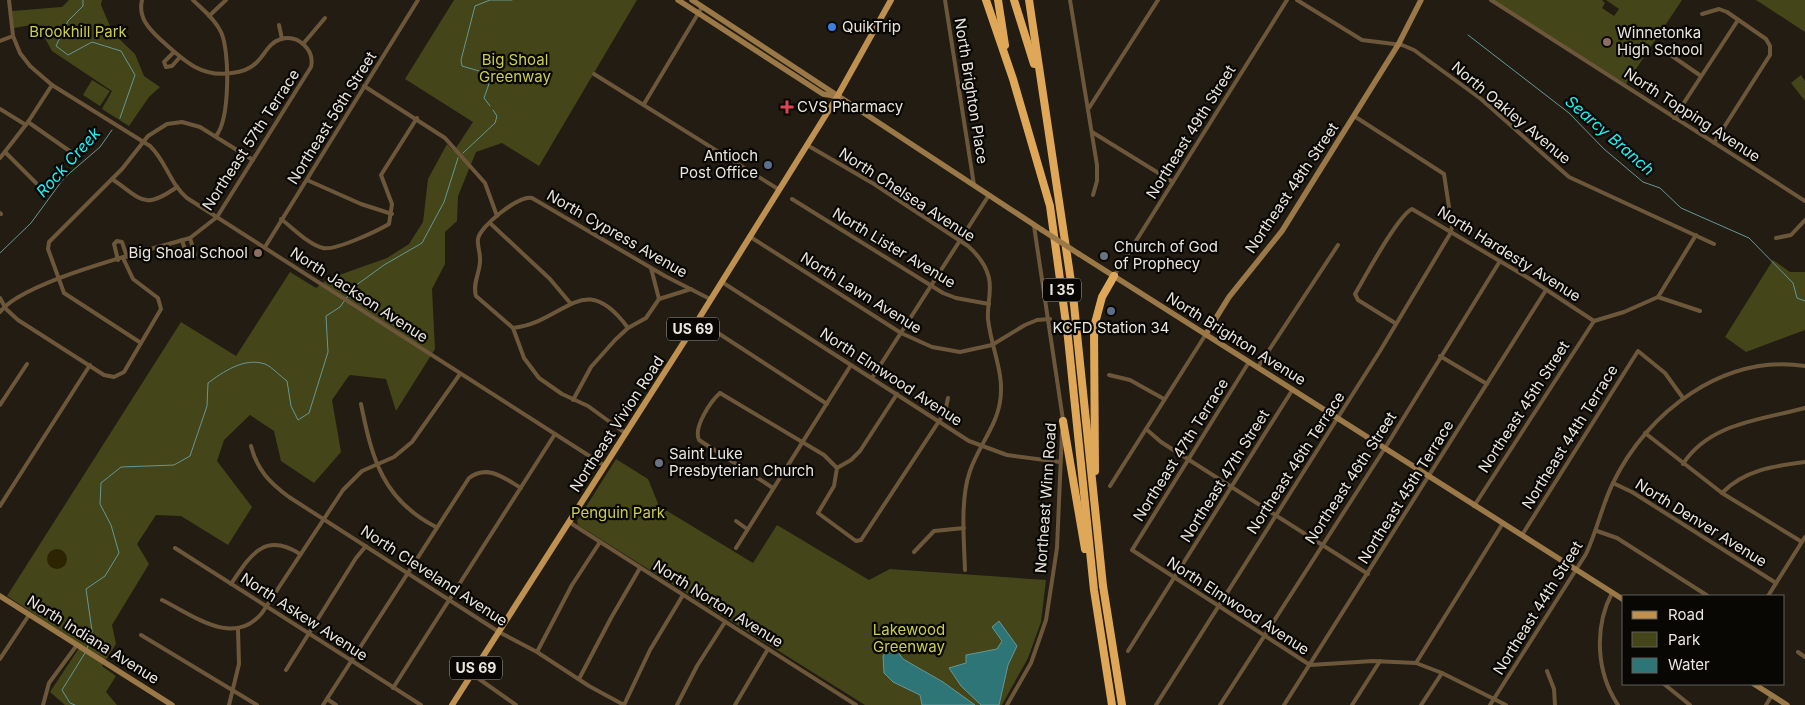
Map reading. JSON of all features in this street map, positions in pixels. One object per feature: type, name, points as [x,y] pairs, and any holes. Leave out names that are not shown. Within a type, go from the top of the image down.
[{"type":"highway","name":"I 35","points":[[986,0],[1013,79],[1050,206],[1068,338],[1094,590],[1112,705]]},
{"type":"highway","points":[[998,0],[1013,79]]},
{"type":"highway","name":"I 35","points":[[1014,0],[1040,83],[1073,295],[1103,586],[1122,705]]},
{"type":"highway","points":[[1029,0],[1040,83]]},
{"type":"highway","points":[[1095,506],[1094,327],[1102,297],[1114,276]]},
{"type":"highway","points":[[1063,421],[1089,575],[1094,590]]},
{"type":"main road","name":"North Brighton Avenue","points":[[678,0],[823,94],[837,97]]},
{"type":"main road","name":"North Brighton Avenue","points":[[692,0],[1034,226],[1622,599]]},
{"type":"main road","name":"Northeast Vivion Road","points":[[452,705],[698,320],[837,97],[890,0]]},
{"type":"main road","name":"Northeast 48th Street","points":[[1206,334],[1229,297],[1282,230],[1398,46],[1421,0]]},
{"type":"main road","name":"North Indiana Avenue","points":[[0,596],[172,705]]},
{"type":"main road","points":[[1756,685],[1787,705]]},
{"type":"street","points":[[0,41],[13,36],[9,0]]},
{"type":"street","points":[[142,0],[141,13],[143,20],[174,52],[199,70],[226,74],[244,70],[253,65],[269,46],[282,39],[291,38],[303,44],[326,18]]},
{"type":"street","points":[[193,0],[218,27],[224,41],[226,112],[222,128],[216,136]]},
{"type":"street","points":[[209,16],[226,0]]},
{"type":"street","name":"Northeast 56th Street","points":[[265,247],[418,0]]},
{"type":"street","name":"North Brighton Place","points":[[946,0],[974,186]]},
{"type":"street","points":[[1070,0],[1088,108],[1097,181],[1092,195]]},
{"type":"street","points":[[1088,108],[1158,0]]},
{"type":"street","name":"Northeast 49th Street","points":[[1114,276],[1287,0]]},
{"type":"street","name":"North Oakley Avenue","points":[[1297,0],[1357,38],[1373,43],[1414,50],[1448,73],[1481,99],[1570,176],[1714,244]]},
{"type":"street","name":"North Topping Avenue","points":[[1491,0],[1805,201]]},
{"type":"street","points":[[644,104],[702,7]]},
{"type":"street","points":[[1702,14],[1719,9],[1766,39],[1770,52],[1714,143]]},
{"type":"street","points":[[1674,118],[1738,20]]},
{"type":"street","points":[[279,25],[282,39]]},
{"type":"street","name":"North Jackson Avenue","points":[[13,36],[25,60],[52,85],[119,126],[143,142],[159,156],[176,188],[187,198],[605,466]]},
{"type":"street","name":"Northeast 57th Terrace","points":[[0,312],[4,306],[30,291],[57,279],[190,238],[217,217],[311,67],[310,53],[303,44]]},
{"type":"street","points":[[174,52],[164,62],[166,67],[172,66],[180,57]]},
{"type":"street","points":[[1672,56],[1701,76]]},
{"type":"street","points":[[594,74],[778,189]]},
{"type":"street","points":[[0,158],[27,124],[52,85]]},
{"type":"street","points":[[364,86],[417,118],[445,138],[485,183],[497,216]]},
{"type":"street","points":[[0,109],[71,152]]},
{"type":"street","points":[[1354,116],[1444,174],[1451,231]]},
{"type":"street","points":[[281,219],[316,246],[328,249],[379,230],[389,224],[392,214],[391,198],[381,174],[417,118]]},
{"type":"street","points":[[141,343],[66,295],[57,279],[48,246],[79,210],[112,179],[143,142],[156,130],[174,122],[196,125],[254,160]]},
{"type":"street","points":[[1091,132],[1173,182]]},
{"type":"street","name":"North Chelsea Avenue","points":[[807,144],[874,184],[961,241],[976,254],[986,271],[990,289],[990,332],[1001,376],[1000,402],[994,423],[981,446],[967,481],[964,528],[965,570]]},
{"type":"street","points":[[5,152],[36,183]]},
{"type":"street","points":[[112,179],[142,199],[150,201],[160,199],[176,188]]},
{"type":"street","points":[[307,180],[361,204],[392,214]]},
{"type":"street","points":[[872,378],[989,195]]},
{"type":"street","name":"North Cypress Avenue","points":[[513,328],[476,296],[474,291],[480,265],[478,237],[497,216],[522,198],[532,198],[650,268],[710,298]]},
{"type":"street","name":"North Lister Avenue","points":[[792,199],[931,286],[956,298],[989,304]]},
{"type":"street","name":"North Hardesty Avenue","points":[[1395,323],[1354,297],[1391,234],[1410,209],[1415,209],[1594,321]]},
{"type":"street","points":[[1776,238],[1791,235],[1805,220]]},
{"type":"street","points":[[490,224],[550,279],[571,304]]},
{"type":"street","name":"Northeast Winn Road","points":[[1007,705],[1031,663],[1046,620],[1057,548],[1063,421],[1050,320],[1034,226]]},
{"type":"street","name":"Northeast 46th Terrace","points":[[1156,705],[1338,418],[1451,231]]},
{"type":"street","points":[[1594,321],[1624,312],[1658,297],[1696,235]]},
{"type":"street","name":"North Lawn Avenue","points":[[749,236],[901,333],[924,344],[948,351],[965,351],[992,346],[1037,320],[1050,320]]},
{"type":"street","points":[[182,240],[188,256],[192,258],[195,255],[190,238]]},
{"type":"street","points":[[1258,368],[1338,245]]},
{"type":"street","points":[[0,298],[4,306],[18,320],[104,375],[112,377],[124,372],[160,312],[160,301],[155,294],[133,279],[123,259]]},
{"type":"street","name":"Northeast 46th Street","points":[[1220,705],[1385,448],[1500,261]]},
{"type":"street","points":[[650,268],[659,299]]},
{"type":"street","name":"North Elmwood Avenue","points":[[721,281],[981,446],[1007,455],[1060,462]]},
{"type":"street","points":[[573,400],[591,367],[628,328],[646,318],[659,299],[691,289]]},
{"type":"street","name":"Northeast 45th Terrace","points":[[1284,705],[1546,290]]},
{"type":"street","points":[[1658,297],[1700,311]]},
{"type":"street","points":[[625,433],[596,412],[543,381],[533,371],[520,350],[513,328],[524,327],[557,313],[571,304],[596,299],[602,301],[616,312],[628,328]]},
{"type":"street","points":[[698,320],[828,404]]},
{"type":"street","name":"Northeast 45th Street","points":[[1474,506],[1594,321]]},
{"type":"street","name":"Northeast 48th Street","points":[[1110,486],[1206,334]]},
{"type":"street","name":"Northeast 44th Terrace","points":[[1522,535],[1638,351],[1665,373],[1683,398]]},
{"type":"street","points":[[1440,356],[1487,384]]},
{"type":"street","name":"Northeast 47th Terrace","points":[[1132,550],[1249,362]]},
{"type":"street","points":[[0,405],[27,364]]},
{"type":"street","points":[[736,548],[852,365]]},
{"type":"street","name":"Northeast 44th Street","points":[[1490,705],[1577,570],[1597,531],[1613,483],[1645,433],[1668,409],[1683,398],[1722,378],[1745,370],[1772,365],[1805,366]]},
{"type":"street","points":[[0,506],[90,366]]},
{"type":"street","points":[[162,600],[215,627],[238,630],[255,621],[323,518],[351,480],[376,464],[394,457],[412,442],[460,374]]},
{"type":"street","points":[[1109,376],[1130,380],[1164,399]]},
{"type":"street","name":"Northeast 47th Street","points":[[1128,651],[1293,389]]},
{"type":"street","points":[[773,488],[699,440],[696,434],[698,426],[720,390],[775,427],[804,442],[828,458],[837,468]]},
{"type":"street","points":[[837,468],[851,460],[860,451],[897,394]]},
{"type":"street","points":[[863,547],[861,540],[945,412],[948,398]]},
{"type":"street","points":[[362,404],[368,439],[376,464],[389,489],[401,502],[422,519],[436,527]]},
{"type":"street","points":[[1683,464],[1698,445],[1715,433],[1805,408]]},
{"type":"street","points":[[1146,429],[1161,442],[1368,574]]},
{"type":"street","points":[[1645,433],[1722,493],[1804,540],[1769,595]]},
{"type":"street","points":[[394,688],[555,434]]},
{"type":"street","name":"North Cleveland Avenue","points":[[251,446],[257,465],[268,480],[289,497],[407,571],[499,632],[537,652],[624,705]]},
{"type":"street","points":[[1722,493],[1735,480],[1748,474],[1805,462]]},
{"type":"street","points":[[837,468],[834,486],[818,513],[856,541],[861,540]]},
{"type":"street","points":[[323,705],[407,571],[474,475],[484,471],[494,472],[521,488]]},
{"type":"street","name":"North Denver Avenue","points":[[1613,483],[1632,492],[1776,583]]},
{"type":"street","points":[[736,521],[748,529]]},
{"type":"street","name":"North Norton Avenue","points":[[569,522],[856,705]]},
{"type":"street","points":[[1416,663],[1503,523]]},
{"type":"street","points":[[914,552],[934,532],[964,528]]},
{"type":"street","points":[[1597,531],[1616,538],[1706,595]]},
{"type":"street","points":[[537,652],[572,585],[600,542]]},
{"type":"street","points":[[231,584],[252,555],[264,547],[282,545],[300,554]]},
{"type":"street","points":[[286,670],[356,558],[366,546]]},
{"type":"street","name":"North Askew Avenue","points":[[174,548],[421,705]]},
{"type":"street","name":"North Elmwood Avenue","points":[[1132,550],[1310,666],[1380,661],[1416,663],[1442,673],[1506,705]]},
{"type":"street","points":[[579,679],[640,568]]},
{"type":"street","points":[[1612,593],[1605,606],[1598,636],[1611,694],[1618,705]]},
{"type":"street","points":[[624,705],[650,650],[682,595]]},
{"type":"street","points":[[0,659],[29,615]]},
{"type":"street","points":[[678,705],[697,666],[725,622]]},
{"type":"street","points":[[229,705],[239,664],[238,630]]},
{"type":"street","points":[[141,635],[234,689],[257,705]]},
{"type":"street","points":[[42,705],[49,683],[79,646]]},
{"type":"street","points":[[735,705],[768,649]]},
{"type":"street","points":[[1798,652],[1805,657]]},
{"type":"street","points":[[1352,705],[1380,661]]},
{"type":"street","points":[[1547,671],[1554,689],[1555,705]]},
{"type":"street","points":[[1421,705],[1442,673]]},
{"type":"street","points":[[472,674],[516,705]]},
{"type":"street","points":[[1665,685],[1690,705]]},
{"type":"street","points":[[1766,705],[1772,695]]},
{"type":"street","points":[[326,699],[336,705]]},
{"type":"green space","name":"Brookhill Park","points":[[69,0],[102,0],[101,5],[113,33],[135,54],[144,76],[160,87],[149,97],[129,126],[102,109],[112,91],[52,51],[37,24],[14,28],[12,11],[62,7]]},
{"type":"green space","name":"Big Shoal Greenway","points":[[454,0],[637,0],[539,166],[502,143],[476,152],[458,196],[457,221],[445,232],[445,264],[432,289],[435,349],[396,411],[386,379],[350,375],[332,400],[341,452],[314,483],[281,461],[274,431],[250,415],[224,440],[217,461],[252,507],[228,545],[181,516],[156,515],[137,544],[149,564],[112,625],[116,644],[102,666],[116,676],[106,692],[117,705],[65,705],[50,692],[81,645],[7,596],[181,322],[236,356],[290,272],[316,288],[328,279],[387,258],[409,244],[423,222],[428,179],[447,144],[454,151],[473,122],[405,79]]},
{"type":"green space","name":"Winnetonka High School","points":[[1493,0],[1602,0],[1605,3],[1602,8],[1614,16],[1619,9],[1606,0],[1682,0],[1626,84]]},
{"type":"green space","points":[[1756,0],[1805,0],[1805,32]]},
{"type":"green space","points":[[1801,75],[1805,81],[1805,101],[1791,83]]},
{"type":"green space","points":[[92,80],[110,91],[100,106],[83,95]]},
{"type":"green space","points":[[1773,260],[1790,272],[1805,272],[1805,330],[1746,352],[1725,337]]},
{"type":"green space","name":"Lakewood Greenway","points":[[616,459],[648,479],[659,506],[753,563],[777,525],[869,580],[890,569],[1046,580],[1041,622],[1028,658],[1002,705],[865,705],[578,525],[577,521]]},
{"type":"sand","points":[[57,549],[64,552],[67,559],[64,566],[57,569],[50,566],[47,559],[50,552]]},
{"type":"water","points":[[999,621],[1017,646],[1008,665],[999,705],[981,705],[961,686],[949,668],[966,663],[966,655],[997,649],[1002,641],[992,627]]},
{"type":"water","points":[[890,646],[896,649],[903,659],[943,682],[975,705],[922,705],[920,695],[893,682],[884,673],[883,656]]},
{"type":"waterway","name":"Rock Creek","points":[[83,0],[83,6],[68,21],[56,46],[68,55],[92,42],[121,51],[135,75],[120,118]]},
{"type":"waterway","points":[[490,106],[484,98],[490,81],[489,74],[462,66],[461,60],[475,6],[490,0],[512,0]]},
{"type":"waterway","name":"Searcy Branch","points":[[1468,35],[1569,113],[1604,149],[1643,182],[1660,188],[1681,208],[1749,238],[1793,283],[1797,298],[1805,301]]},
{"type":"waterway","points":[[463,153],[495,123],[497,116],[493,110]]},
{"type":"waterway","name":"Rock Creek","points":[[0,253],[31,223],[64,178],[100,147],[112,130]]},
{"type":"waterway","points":[[87,649],[92,631],[86,589],[105,576],[119,553],[111,525],[100,504],[101,483],[121,467],[174,465],[190,456],[207,406],[208,383],[227,370],[242,364],[257,362],[270,367],[287,381],[291,406],[298,420],[309,413],[328,352],[326,316],[340,307],[355,286],[384,265],[422,243],[444,202],[458,158]]},
{"type":"waterway","points":[[75,705],[70,703],[62,690],[85,653]]},
{"type":"place","name":"QuikTrip","points":[[832,27]]},
{"type":"place","name":"Winnetonka High School","points":[[1607,42]]},
{"type":"place","name":"CVS Pharmacy","points":[[787,107]]},
{"type":"place","name":"Antioch Post Office","points":[[768,165]]},
{"type":"place","name":"Big Shoal School","points":[[258,253]]},
{"type":"place","name":"Church of God of Prophecy","points":[[1104,256]]},
{"type":"place","name":"KCFD Station 34","points":[[1111,311]]},
{"type":"place","name":"Saint Luke Presbyterian Church","points":[[659,463]]},
{"type":"park label","name":"Penguin Park","points":[[618,513]]}]
